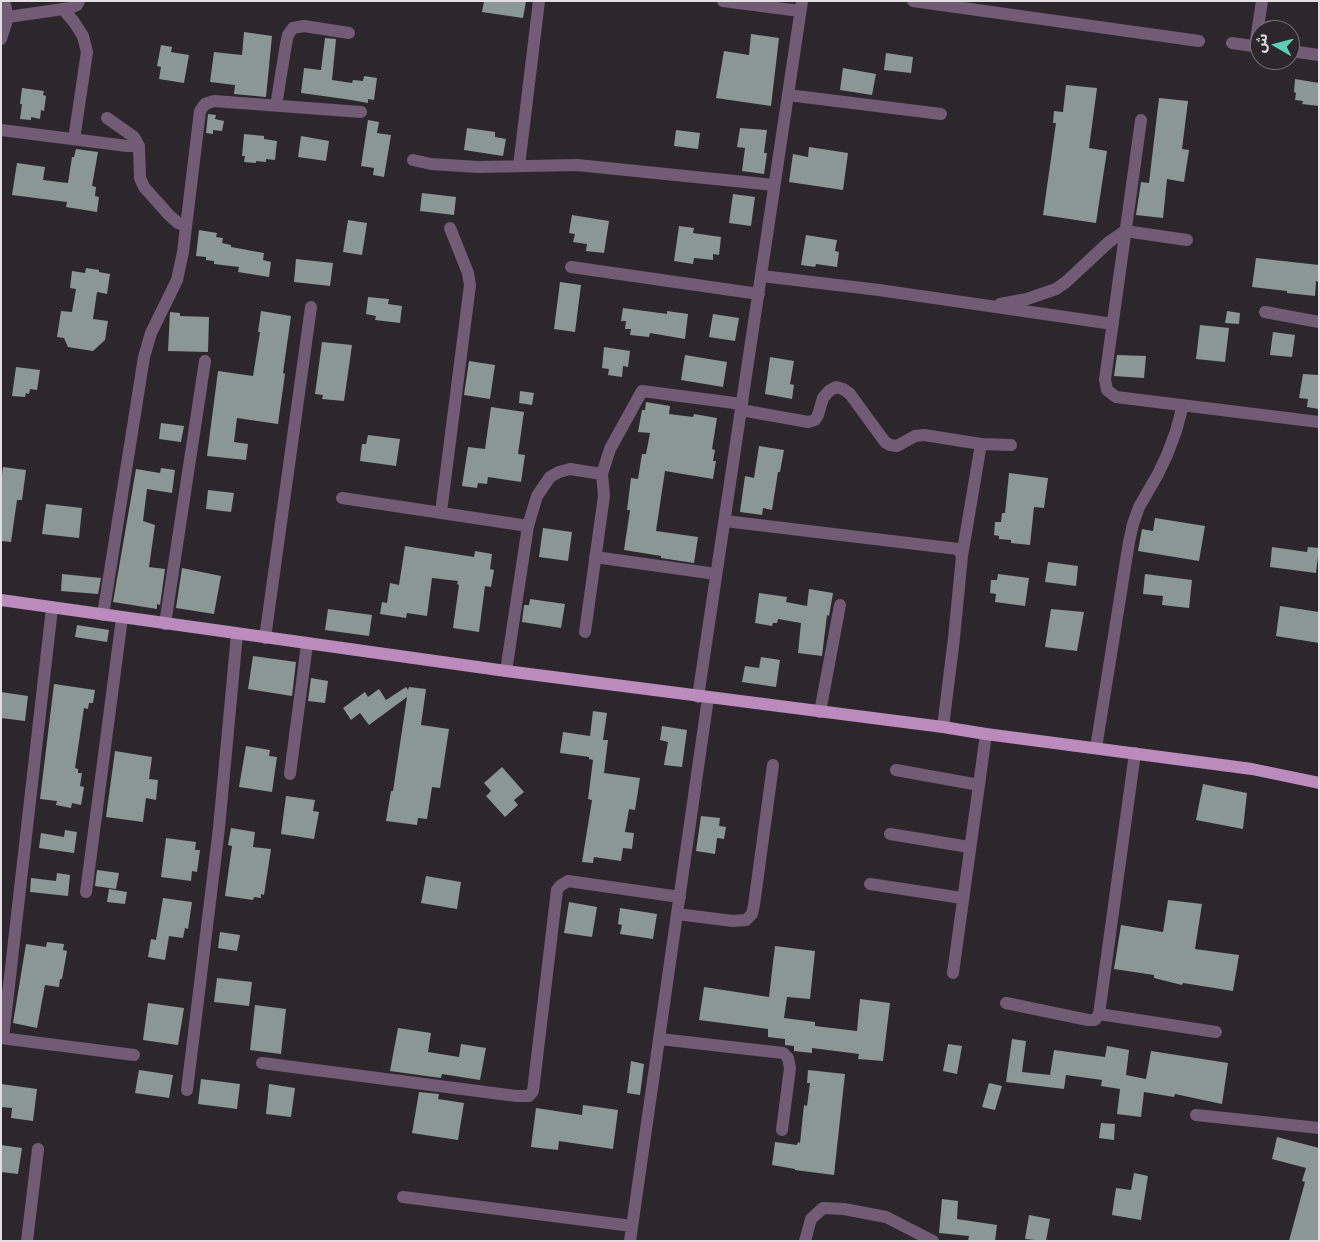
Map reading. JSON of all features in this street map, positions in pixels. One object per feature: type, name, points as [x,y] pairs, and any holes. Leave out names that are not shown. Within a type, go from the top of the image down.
[{"type":"main road","points":[[1,600],[506,671],[1135,752],[1252,769],[1319,783]]},
{"type":"street","points":[[1,39],[8,17],[4,1]]},
{"type":"street","points":[[8,17],[63,9],[77,5],[79,1]]},
{"type":"street","points":[[519,166],[539,1]]},
{"type":"street","points":[[630,1241],[680,897],[716,574],[801,6],[723,1]]},
{"type":"street","points":[[913,1],[1199,41]]},
{"type":"street","points":[[1260,20],[1262,1]]},
{"type":"street","points":[[63,9],[83,36],[88,52],[74,139]]},
{"type":"street","points":[[276,106],[286,44],[292,28],[304,26],[349,33]]},
{"type":"street","points":[[1232,43],[1250,45]]},
{"type":"street","points":[[1300,52],[1319,55]]},
{"type":"street","points":[[788,95],[941,114]]},
{"type":"street","points":[[103,615],[144,358],[151,333],[177,280],[183,252],[200,111],[205,104],[214,101],[361,112]]},
{"type":"street","points":[[107,118],[134,137],[139,146],[140,178],[144,188],[169,215],[178,223],[186,226]]},
{"type":"street","points":[[1141,120],[1105,379],[1107,390],[1116,397],[1319,422]]},
{"type":"street","points":[[1,130],[139,146]]},
{"type":"street","points":[[413,160],[454,166],[577,165],[774,185]]},
{"type":"street","points":[[441,512],[470,285],[468,273],[450,228]]},
{"type":"street","points":[[983,306],[1011,303],[1042,295],[1056,289],[1109,242],[1125,231],[1187,240]]},
{"type":"street","points":[[571,267],[759,294]]},
{"type":"street","points":[[762,276],[878,290],[1113,324]]},
{"type":"street","points":[[265,638],[311,306]]},
{"type":"street","points":[[1265,312],[1319,322]]},
{"type":"street","points":[[165,624],[205,361]]},
{"type":"street","points":[[585,632],[604,496],[602,474],[610,449],[642,391],[742,407],[808,422],[815,420],[823,398],[836,387],[850,394],[885,442],[890,445],[897,446],[915,436],[924,435],[981,444],[1011,445]]},
{"type":"street","points":[[1096,748],[1131,533],[1139,507],[1167,455],[1183,405]]},
{"type":"street","points":[[943,727],[962,556],[981,444]]},
{"type":"street","points":[[506,671],[528,526],[538,496],[550,477],[559,472],[570,469],[602,474]]},
{"type":"street","points":[[342,498],[528,526]]},
{"type":"street","points":[[725,521],[949,546],[958,549],[962,556]]},
{"type":"street","points":[[595,556],[716,574]]},
{"type":"street","points":[[820,712],[840,605]]},
{"type":"street","points":[[52,608],[2,1038],[134,1055]]},
{"type":"street","points":[[86,892],[122,618]]},
{"type":"street","points":[[187,1090],[219,828],[238,634]]},
{"type":"street","points":[[290,774],[306,644]]},
{"type":"street","points":[[953,973],[986,734]]},
{"type":"street","points":[[1006,1003],[1088,1020],[1095,1020],[1099,1014],[1135,752]]},
{"type":"street","points":[[677,914],[732,921],[746,920],[752,914],[773,765]]},
{"type":"street","points":[[896,770],[979,785]]},
{"type":"street","points":[[890,834],[970,847]]},
{"type":"street","points":[[262,1063],[516,1096],[529,1096],[533,1091],[557,890],[560,886],[568,881],[680,897]]},
{"type":"street","points":[[870,884],[962,898]]},
{"type":"street","points":[[1099,1014],[1216,1032]]},
{"type":"street","points":[[660,1039],[782,1053],[788,1058],[790,1068],[782,1130]]},
{"type":"street","points":[[1196,1115],[1319,1128]]},
{"type":"street","points":[[27,1241],[38,1149]]},
{"type":"street","points":[[403,1197],[632,1226]]},
{"type":"street","points":[[805,1241],[811,1219],[823,1208],[844,1209],[886,1217],[933,1241]]},
{"type":"building","points":[[484,1],[526,1],[523,18],[482,12]]},
{"type":"building","points":[[244,32],[272,36],[266,97],[234,94],[235,85],[210,82],[214,52],[242,55]]},
{"type":"building","points":[[751,34],[779,38],[771,106],[716,98],[724,51],[749,55]]},
{"type":"building","points":[[325,38],[336,39],[332,80],[352,83],[353,80],[363,81],[364,76],[377,78],[374,100],[368,99],[368,103],[301,93],[304,68],[321,70]]},
{"type":"building","points":[[161,45],[172,47],[171,52],[189,55],[184,83],[159,79],[161,67],[157,66]]},
{"type":"building","points":[[886,53],[913,57],[911,73],[884,70]]},
{"type":"building","points":[[843,68],[876,74],[872,95],[840,90]]},
{"type":"building","points":[[1295,79],[1319,83],[1319,106],[1302,104],[1303,101],[1295,100]]},
{"type":"building","points":[[1066,85],[1097,88],[1089,148],[1107,151],[1096,223],[1043,215],[1056,123],[1053,123],[1054,111],[1063,112]]},
{"type":"building","points":[[22,88],[44,91],[43,95],[46,96],[44,111],[41,110],[40,119],[31,117],[31,120],[20,119]]},
{"type":"building","points":[[1159,98],[1188,101],[1182,149],[1189,150],[1184,182],[1167,179],[1163,218],[1136,215],[1141,182],[1149,183]]},
{"type":"building","points":[[208,114],[216,115],[215,119],[224,121],[222,131],[213,130],[213,134],[206,133]]},
{"type":"building","points":[[368,120],[379,122],[377,133],[391,135],[384,177],[373,175],[374,168],[361,166]]},
{"type":"building","points":[[467,128],[495,132],[495,137],[506,139],[503,156],[464,150]]},
{"type":"building","points":[[740,128],[767,130],[764,153],[767,153],[764,174],[742,171],[745,148],[737,147]]},
{"type":"building","points":[[676,130],[700,133],[698,149],[674,146]]},
{"type":"building","points":[[244,134],[264,136],[264,139],[277,141],[275,160],[266,159],[266,162],[256,161],[256,163],[244,162],[245,156],[242,156]]},
{"type":"building","points":[[301,136],[329,141],[326,161],[298,157]]},
{"type":"building","points":[[809,147],[848,153],[843,190],[789,182],[793,154],[808,157]]},
{"type":"building","points":[[76,149],[98,152],[92,186],[96,187],[95,196],[99,197],[97,212],[66,207],[67,202],[12,195],[17,163],[45,167],[43,180],[68,183],[72,157],[74,157]]},
{"type":"building","points":[[422,193],[456,197],[454,215],[420,211]]},
{"type":"building","points":[[733,194],[755,197],[751,226],[729,223]]},
{"type":"building","points":[[572,215],[609,221],[604,253],[586,251],[587,244],[573,242],[575,234],[569,233]]},
{"type":"building","points":[[348,220],[367,223],[362,255],[343,252]]},
{"type":"building","points":[[679,226],[694,228],[693,233],[721,237],[719,255],[713,254],[713,260],[694,258],[693,264],[674,261]]},
{"type":"building","points":[[199,230],[217,233],[216,237],[223,238],[222,243],[231,245],[231,247],[264,253],[263,260],[271,262],[269,277],[238,272],[239,267],[214,264],[214,261],[206,260],[206,257],[196,256]]},
{"type":"building","points":[[806,235],[837,240],[835,251],[839,252],[837,267],[816,264],[815,267],[801,265]]},
{"type":"building","points":[[1256,258],[1319,265],[1319,282],[1316,281],[1315,296],[1252,287]]},
{"type":"building","points":[[296,259],[333,263],[330,286],[294,282]]},
{"type":"building","points":[[86,268],[110,274],[107,294],[97,292],[93,319],[108,321],[105,340],[93,351],[68,347],[64,338],[57,337],[61,311],[72,312],[76,289],[70,288],[72,271],[85,273]]},
{"type":"building","points":[[560,282],[581,285],[575,332],[554,329]]},
{"type":"building","points":[[368,297],[389,299],[388,304],[402,306],[400,323],[375,320],[376,316],[366,314]]},
{"type":"building","points":[[623,308],[667,314],[667,311],[688,314],[685,339],[650,333],[649,337],[630,335],[631,329],[625,329],[626,321],[621,321]]},
{"type":"building","points":[[261,311],[291,316],[278,424],[237,418],[234,442],[248,444],[246,460],[207,456],[218,371],[253,376],[260,332],[258,332]]},
{"type":"building","points":[[1227,311],[1240,313],[1239,324],[1225,323]]},
{"type":"building","points":[[170,312],[180,313],[180,316],[209,317],[208,352],[168,351]]},
{"type":"building","points":[[713,314],[739,318],[735,341],[709,337]]},
{"type":"building","points":[[1200,325],[1229,328],[1225,362],[1196,359]]},
{"type":"building","points":[[1273,332],[1295,335],[1292,357],[1270,355]]},
{"type":"building","points":[[322,342],[352,345],[344,401],[322,399],[323,395],[315,394]]},
{"type":"building","points":[[604,347],[630,351],[628,367],[623,366],[622,377],[608,375],[609,369],[602,368]]},
{"type":"building","points":[[685,355],[727,362],[723,387],[681,380]]},
{"type":"building","points":[[1117,355],[1146,356],[1144,378],[1114,376]]},
{"type":"building","points":[[770,357],[794,361],[790,384],[794,385],[792,399],[765,394]]},
{"type":"building","points":[[469,361],[495,365],[490,399],[464,395]]},
{"type":"building","points":[[16,367],[40,370],[37,390],[30,389],[29,394],[26,393],[25,397],[12,396]]},
{"type":"building","points":[[1303,374],[1319,375],[1319,409],[1307,407],[1308,399],[1299,398]]},
{"type":"building","points":[[520,391],[534,393],[532,405],[519,403]]},
{"type":"building","points":[[646,402],[670,406],[669,414],[693,417],[694,414],[717,418],[712,449],[715,450],[713,461],[716,461],[713,479],[665,471],[656,531],[698,537],[694,563],[624,550],[630,510],[627,510],[631,478],[638,479],[642,454],[646,454],[650,433],[638,432],[642,410],[645,410]]},
{"type":"building","points":[[491,407],[524,412],[518,454],[525,455],[521,482],[488,477],[487,484],[478,483],[477,488],[462,486],[468,447],[485,449]]},
{"type":"building","points":[[161,423],[184,426],[181,442],[159,439]]},
{"type":"building","points":[[368,435],[400,439],[396,466],[360,461],[362,444],[366,444]]},
{"type":"building","points":[[759,446],[784,450],[780,472],[778,472],[772,510],[763,508],[762,515],[740,512],[745,476],[754,478]]},
{"type":"building","points":[[3,467],[26,470],[22,500],[17,500],[11,542],[1,541],[1,482]]},
{"type":"building","points":[[161,468],[175,470],[172,493],[147,489],[143,521],[155,525],[149,567],[165,569],[160,605],[157,604],[157,609],[113,602],[136,469],[160,473]]},
{"type":"building","points":[[1009,473],[1048,478],[1044,508],[1034,507],[1030,545],[1011,543],[1011,540],[999,539],[999,536],[994,535],[995,522],[1001,522],[1002,513],[1005,513]]},
{"type":"building","points":[[208,490],[234,493],[231,512],[206,509]]},
{"type":"building","points":[[46,504],[82,508],[79,538],[42,534]]},
{"type":"building","points":[[1155,518],[1205,526],[1199,561],[1138,551],[1142,529],[1153,531]]},
{"type":"building","points":[[543,528],[572,532],[568,561],[539,557]]},
{"type":"building","points":[[405,546],[474,557],[475,551],[492,554],[490,569],[494,570],[491,587],[485,586],[479,632],[453,628],[458,581],[432,578],[427,616],[407,613],[406,618],[380,614],[382,602],[387,603],[390,583],[399,585]]},
{"type":"building","points":[[1272,547],[1307,552],[1308,547],[1319,548],[1316,573],[1270,567]]},
{"type":"building","points":[[1048,562],[1078,566],[1076,586],[1045,582]]},
{"type":"building","points":[[182,568],[221,576],[214,614],[176,608]]},
{"type":"building","points":[[62,574],[101,578],[98,594],[61,591]]},
{"type":"building","points":[[998,574],[1029,578],[1025,606],[995,602],[996,594],[990,593],[991,580],[997,580]]},
{"type":"building","points":[[1145,574],[1192,580],[1189,608],[1162,605],[1163,596],[1143,594]]},
{"type":"building","points":[[809,589],[833,593],[829,616],[827,615],[822,656],[798,653],[801,623],[778,619],[777,623],[773,623],[772,626],[755,623],[759,593],[787,597],[786,602],[807,606]]},
{"type":"building","points":[[530,599],[565,604],[561,628],[522,622],[524,605],[529,605]]},
{"type":"building","points":[[1280,606],[1319,612],[1319,643],[1276,636]]},
{"type":"building","points":[[328,609],[372,615],[369,636],[325,630]]},
{"type":"building","points":[[1051,609],[1084,612],[1077,651],[1045,647]]},
{"type":"building","points":[[77,625],[109,630],[107,642],[75,637]]},
{"type":"building","points":[[253,656],[296,662],[292,696],[248,689]]},
{"type":"building","points":[[761,657],[780,660],[776,687],[742,682],[745,666],[759,668]]},
{"type":"building","points":[[311,678],[328,681],[325,703],[308,701]]},
{"type":"building","points":[[54,684],[95,690],[93,703],[89,703],[88,709],[84,708],[75,768],[78,769],[78,773],[82,773],[80,786],[84,787],[81,805],[72,803],[71,808],[56,805],[57,801],[40,799]]},
{"type":"building","points":[[406,687],[408,690],[409,687],[426,689],[421,725],[449,729],[440,788],[432,787],[427,819],[418,818],[417,825],[386,821],[391,791],[393,791],[407,697],[369,725],[360,713],[351,720],[343,708],[365,692],[368,697],[379,689],[386,700]]},
{"type":"building","points":[[1,692],[28,696],[25,721],[1,718]]},
{"type":"building","points":[[593,711],[607,713],[603,740],[608,740],[604,773],[640,778],[635,810],[629,809],[625,832],[634,833],[632,849],[623,848],[621,861],[594,857],[593,863],[582,862],[592,800],[588,799],[593,760],[589,759],[589,757],[560,753],[563,732],[590,736]]},
{"type":"building","points":[[662,726],[687,730],[682,767],[664,765],[668,742],[660,740]]},
{"type":"building","points":[[246,746],[270,750],[269,756],[277,757],[272,792],[239,787]]},
{"type":"building","points":[[115,751],[152,757],[149,779],[158,780],[156,800],[146,798],[143,822],[106,817]]},
{"type":"building","points":[[502,767],[524,792],[514,800],[518,805],[505,817],[486,796],[491,791],[484,783]]},
{"type":"building","points":[[1203,784],[1247,793],[1243,829],[1196,820]]},
{"type":"building","points":[[286,796],[315,800],[313,811],[319,812],[314,839],[281,834]]},
{"type":"building","points":[[701,816],[720,818],[719,826],[726,827],[724,839],[717,838],[715,854],[696,851]]},
{"type":"building","points":[[231,828],[255,832],[253,847],[271,849],[264,895],[261,894],[261,898],[254,897],[253,900],[225,896],[232,846],[228,845]]},
{"type":"building","points":[[65,830],[77,832],[74,853],[39,848],[41,833],[64,837]]},
{"type":"building","points":[[166,838],[196,842],[195,850],[200,850],[197,872],[192,871],[191,881],[161,877]]},
{"type":"building","points":[[97,870],[119,873],[116,889],[95,886]]},
{"type":"building","points":[[57,873],[70,875],[68,896],[30,892],[31,878],[56,881]]},
{"type":"building","points":[[426,876],[461,882],[457,909],[421,903]]},
{"type":"building","points":[[109,889],[127,892],[125,904],[107,902]]},
{"type":"building","points":[[163,898],[192,902],[188,929],[185,928],[183,938],[169,936],[165,960],[148,957],[151,939],[156,940]]},
{"type":"building","points":[[1168,900],[1202,904],[1195,949],[1239,955],[1233,991],[1183,983],[1182,985],[1154,978],[1154,975],[1114,969],[1121,925],[1163,932]]},
{"type":"building","points":[[569,902],[597,907],[592,937],[564,933]]},
{"type":"building","points":[[620,908],[657,914],[653,939],[620,934],[622,925],[618,924]]},
{"type":"building","points":[[220,932],[240,935],[237,951],[218,948]]},
{"type":"building","points":[[47,942],[64,944],[63,950],[67,951],[59,987],[45,985],[37,1028],[13,1023],[26,944],[46,947]]},
{"type":"building","points":[[775,946],[815,951],[810,999],[787,997],[784,1018],[815,1022],[815,1026],[857,1031],[860,999],[890,1003],[883,1061],[858,1059],[859,1054],[812,1048],[812,1053],[794,1051],[794,1046],[785,1045],[785,1039],[768,1037],[768,1029],[699,1020],[704,987],[769,997]]},
{"type":"building","points":[[217,978],[252,982],[249,1006],[214,1002]]},
{"type":"building","points":[[148,1003],[184,1008],[178,1045],[143,1040]]},
{"type":"building","points":[[255,1005],[286,1009],[281,1054],[250,1050]]},
{"type":"building","points":[[398,1028],[431,1033],[428,1052],[459,1057],[461,1044],[486,1048],[480,1080],[442,1074],[441,1078],[390,1071]]},
{"type":"building","points":[[1012,1039],[1026,1041],[1022,1072],[1050,1075],[1054,1050],[1105,1057],[1107,1046],[1129,1050],[1126,1075],[1146,1079],[1151,1051],[1228,1063],[1222,1104],[1175,1094],[1174,1097],[1144,1092],[1141,1117],[1117,1114],[1120,1089],[1101,1086],[1102,1080],[1066,1075],[1064,1089],[1006,1082]]},
{"type":"building","points":[[948,1044],[962,1046],[957,1074],[943,1071]]},
{"type":"building","points":[[631,1061],[644,1064],[640,1095],[627,1093]]},
{"type":"building","points":[[139,1070],[173,1075],[169,1098],[135,1093]]},
{"type":"building","points":[[808,1070],[845,1074],[834,1175],[772,1165],[775,1142],[797,1145],[798,1142],[800,1143],[804,1105],[807,1106],[810,1083],[807,1083]]},
{"type":"building","points":[[201,1079],[240,1084],[237,1109],[198,1104]]},
{"type":"building","points":[[989,1083],[1002,1086],[995,1110],[982,1107]]},
{"type":"building","points":[[1,1084],[37,1089],[33,1121],[11,1118],[12,1108],[1,1107]]},
{"type":"building","points":[[269,1084],[295,1088],[291,1117],[266,1114]]},
{"type":"building","points":[[419,1092],[439,1094],[438,1099],[464,1103],[458,1140],[412,1133]]},
{"type":"building","points":[[583,1105],[618,1110],[613,1149],[559,1141],[558,1150],[531,1147],[536,1108],[582,1115]]},
{"type":"building","points":[[1101,1123],[1115,1124],[1114,1140],[1099,1138]]},
{"type":"building","points":[[1277,1137],[1319,1148],[1319,1241],[1289,1241],[1305,1182],[1302,1181],[1306,1168],[1272,1159]]},
{"type":"building","points":[[1,1145],[22,1148],[18,1174],[1,1172]]},
{"type":"building","points":[[1134,1173],[1148,1176],[1141,1220],[1112,1215],[1116,1188],[1131,1190]]},
{"type":"building","points":[[942,1199],[958,1201],[957,1219],[997,1225],[995,1241],[968,1241],[969,1236],[939,1233]]},
{"type":"building","points":[[1029,1215],[1050,1219],[1046,1241],[1025,1239]]}]
